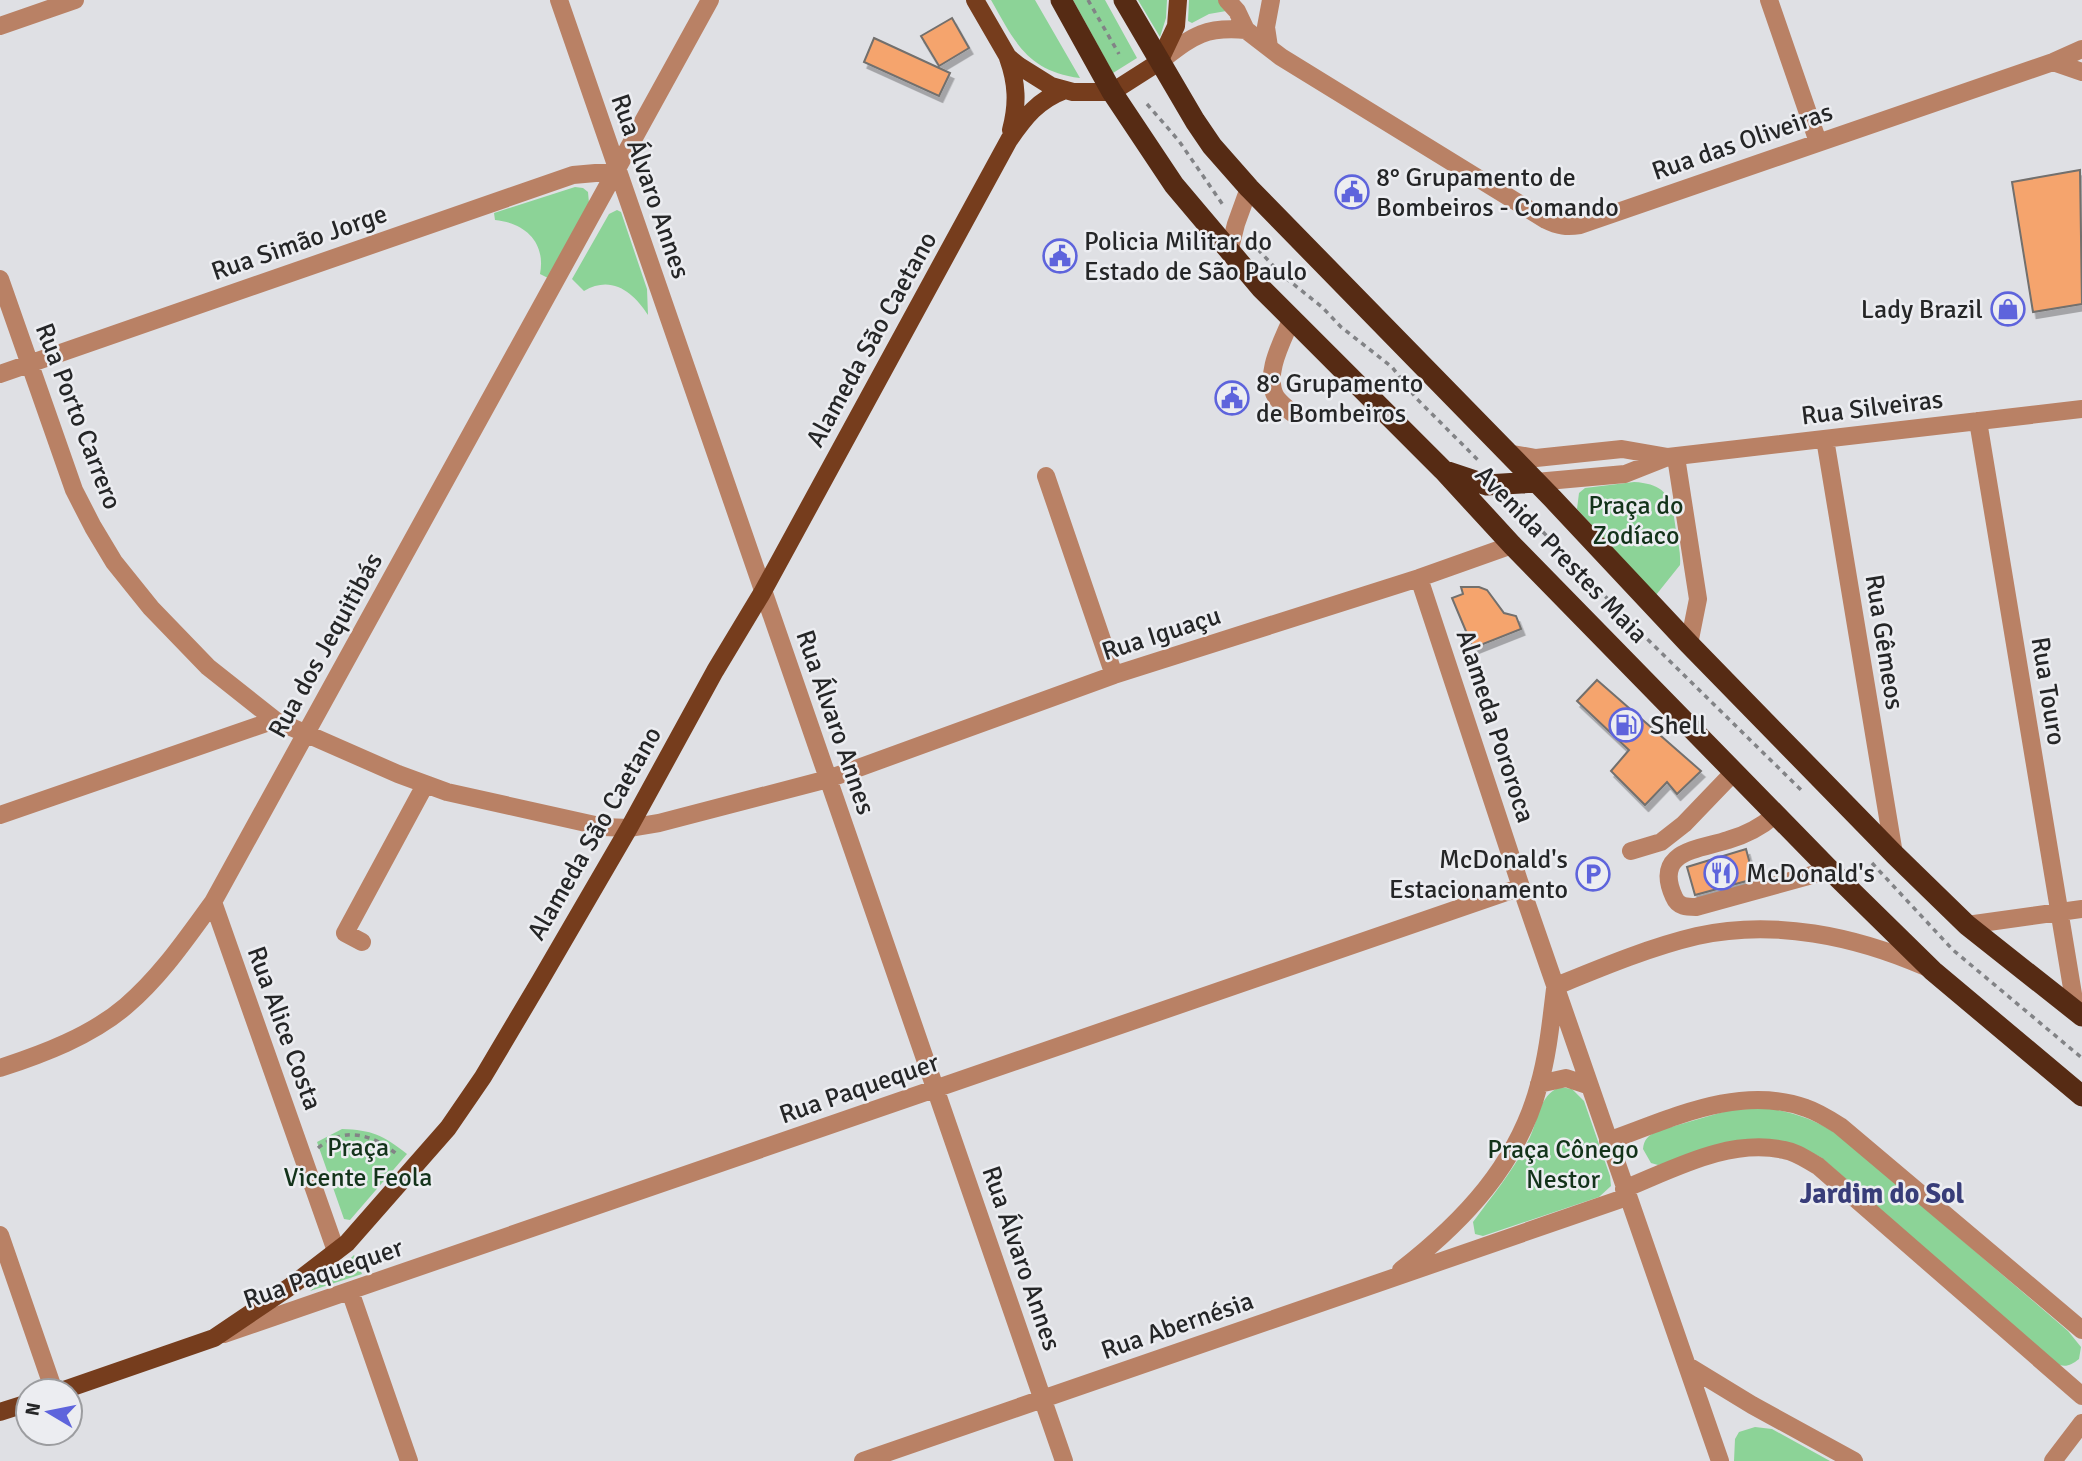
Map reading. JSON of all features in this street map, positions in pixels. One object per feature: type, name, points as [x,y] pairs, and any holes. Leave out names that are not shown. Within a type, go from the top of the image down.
[{"type":"highway","name":"Avenida Prestes Maia","points":[[1061,0],[1112,92],[1174,185],[1229,252],[1291,320],[1443,470],[1512,545],[1830,870],[1933,971],[2082,1096]]},
{"type":"highway","name":"Avenida Prestes Maia","points":[[1124,0],[1212,146],[1249,188],[1894,854],[1967,925],[2079,1014]]},
{"type":"highway","points":[[1443,470],[1505,491],[1536,482]]},
{"type":"main road","points":[[975,0],[1007,57],[1044,83],[1065,90],[1112,92],[1160,62],[1176,26],[1178,0]]},
{"type":"main road","name":"Alameda São Caetano","points":[[1007,57],[1015,76],[1017,92],[1009,140]]},
{"type":"main road","name":"Alameda São Caetano","points":[[84,1383],[214,1338],[291,1286],[346,1243],[448,1128],[483,1077],[629,828],[715,671],[762,593],[1009,140],[1037,104],[1065,90]]},
{"type":"street","points":[[0,26],[75,0]]},
{"type":"street","name":"Rua Álvaro Annes","points":[[559,0],[1064,1461]]},
{"type":"street","name":"Rua dos Jequitibás","points":[[0,1068],[90,1031],[125,1007],[176,954],[213,902],[710,0]]},
{"type":"street","name":"Rua das Oliveiras","points":[[1227,0],[1237,11],[1245,30],[1269,47],[1346,98],[1556,225],[1568,227],[2053,62],[2082,49]]},
{"type":"street","points":[[1269,47],[1266,27],[1271,0]]},
{"type":"street","points":[[1769,0],[1818,142]]},
{"type":"street","points":[[1160,62],[1203,31],[1226,28],[1245,30]]},
{"type":"street","points":[[2053,62],[2082,72]]},
{"type":"street","name":"Rua Simão Jorge","points":[[0,374],[573,175],[618,171]]},
{"type":"street","points":[[1229,252],[1249,188]]},
{"type":"street","name":"Rua Porto Carrero","points":[[0,279],[74,490],[114,562],[151,608],[208,667],[275,720],[425,785],[604,827],[629,828],[828,779]]},
{"type":"street","points":[[1291,320],[1272,370],[1272,387],[1276,397],[1292,413]]},
{"type":"street","name":"Rua Silveiras","points":[[1536,482],[1625,474],[1672,457],[2082,409]]},
{"type":"street","name":"Rua Touro","points":[[1978,421],[2059,912],[2079,1014]]},
{"type":"street","name":"Rua Gêmeos","points":[[1825,439],[1894,854]]},
{"type":"street","name":"Rua Silveiras","points":[[1507,453],[1536,458],[1622,449],[1672,457]]},
{"type":"street","points":[[1672,457],[1698,599],[1689,644]]},
{"type":"street","points":[[1045,477],[1114,675]]},
{"type":"street","name":"Rua Iguaçu","points":[[828,779],[1114,675],[1419,578],[1512,545]]},
{"type":"street","name":"Alameda Pororoca","points":[[1419,578],[1521,887],[1720,1461]]},
{"type":"street","points":[[0,815],[275,720]]},
{"type":"street","points":[[1631,851],[1661,842],[1684,824],[1733,772]]},
{"type":"street","points":[[362,942],[345,933],[425,785]]},
{"type":"street","points":[[1775,815],[1761,827],[1743,835],[1684,852],[1673,860],[1668,884],[1676,901],[1683,906],[1696,908],[1830,870]]},
{"type":"street","name":"Rua Paquequer","points":[[214,1338],[1521,887]]},
{"type":"street","name":"Rua Alice Costa","points":[[213,902],[336,1251]]},
{"type":"street","points":[[1967,925],[2082,909]]},
{"type":"street","points":[[1390,1279],[1454,1226],[1489,1185],[1520,1135],[1539,1084],[1556,986],[1672,943],[1696,936],[1739,930],[1780,929],[1816,934],[1903,957],[1933,971]]},
{"type":"street","points":[[1539,1084],[1566,1078],[1590,1086]]},
{"type":"street","points":[[1608,1142],[1728,1101],[1769,1099],[1808,1108],[1840,1126],[2082,1331]]},
{"type":"street","points":[[1390,1279],[1626,1193],[1709,1156],[1728,1151],[1762,1148],[1784,1150],[1800,1155],[1818,1166],[2082,1396]]},
{"type":"street","points":[[0,1235],[49,1377]]},
{"type":"street","name":"Rua Abernésia","points":[[863,1461],[1390,1279]]},
{"type":"street","points":[[350,1291],[409,1461]]},
{"type":"street","points":[[1688,1366],[1854,1461]]},
{"type":"street","points":[[2053,1461],[2082,1423]]},
{"type":"path","points":[[1088,0],[1119,54]]},
{"type":"path","points":[[1147,104],[1179,141],[1236,224],[1282,275],[1392,367],[1416,398],[1628,621],[1802,791]]},
{"type":"path","points":[[1869,860],[1953,950],[2082,1058]]},
{"type":"path","points":[[304,1158],[336,1137],[359,1135],[383,1142],[414,1168]]},
{"type":"green space","points":[[991,0],[1035,0],[1080,78],[1047,69],[1035,61],[1016,41]]},
{"type":"green space","points":[[1073,0],[1105,0],[1137,58],[1113,73]]},
{"type":"green space","points":[[1138,0],[1167,0],[1166,18],[1160,37]]},
{"type":"green space","points":[[1189,0],[1222,0],[1232,10],[1209,14],[1192,23],[1188,21]]},
{"type":"green space","points":[[575,187],[588,192],[589,203],[548,278],[540,274],[540,253],[531,236],[516,225],[495,220],[494,213]]},
{"type":"green space","points":[[617,210],[621,212],[647,289],[648,315],[629,293],[621,288],[604,284],[584,291],[572,279],[609,214]]},
{"type":"green space","name":"Praça do Zodíaco","points":[[1646,483],[1662,490],[1673,511],[1680,565],[1656,595],[1577,509],[1579,493],[1585,488]]},
{"type":"green space","name":"Praça Cônego Nestor","points":[[1560,1087],[1572,1089],[1584,1101],[1611,1186],[1599,1197],[1483,1236],[1475,1234],[1473,1222],[1522,1152],[1547,1096]]},
{"type":"green space","points":[[1769,1108],[1812,1120],[1850,1144],[2068,1331],[2081,1347],[2079,1359],[2067,1366],[2054,1363],[1822,1158],[1776,1141],[1757,1140],[1739,1142],[1658,1165],[1651,1163],[1643,1149],[1647,1138],[1657,1131],[1730,1110]]},
{"type":"green space","name":"Praça Vicente Feola","points":[[342,1129],[377,1135],[407,1154],[350,1220],[344,1219],[317,1142]]},
{"type":"green space","points":[[354,1255],[362,1274],[310,1291],[352,1257]]},
{"type":"green space","points":[[1755,1427],[1772,1429],[1830,1461],[1734,1461],[1735,1439],[1739,1432]]},
{"type":"building","points":[[952,18],[969,48],[939,66],[921,36]]},
{"type":"building","points":[[874,38],[950,73],[939,96],[864,62]]},
{"type":"building","points":[[2080,170],[2082,304],[2033,312],[2012,182]]},
{"type":"building","points":[[1461,587],[1487,590],[1504,613],[1516,616],[1521,629],[1473,648],[1452,598],[1463,594]]},
{"type":"building","name":"Shell","points":[[1597,680],[1701,771],[1677,794],[1667,782],[1645,805],[1611,771],[1629,750],[1577,701]]},
{"type":"building","name":"McDonald's","points":[[1746,849],[1754,879],[1695,895],[1687,867]]},
{"type":"place","name":"8° Grupamento de Bombeiros - Comando","points":[[1352,192]]},
{"type":"place","name":"Policia Militar do Estado de São Paulo","points":[[1060,256]]},
{"type":"place","name":"Lady Brazil","points":[[2008,309]]},
{"type":"place","name":"8° Grupamento de Bombeiros","points":[[1232,398]]},
{"type":"place","name":"Shell","points":[[1626,725]]},
{"type":"place","name":"McDonald's","points":[[1721,873]]},
{"type":"place","name":"McDonald's Estacionamento","points":[[1593,874]]},
{"type":"district","name":"Jardim do Sol","points":[[1882,1193]]}]
